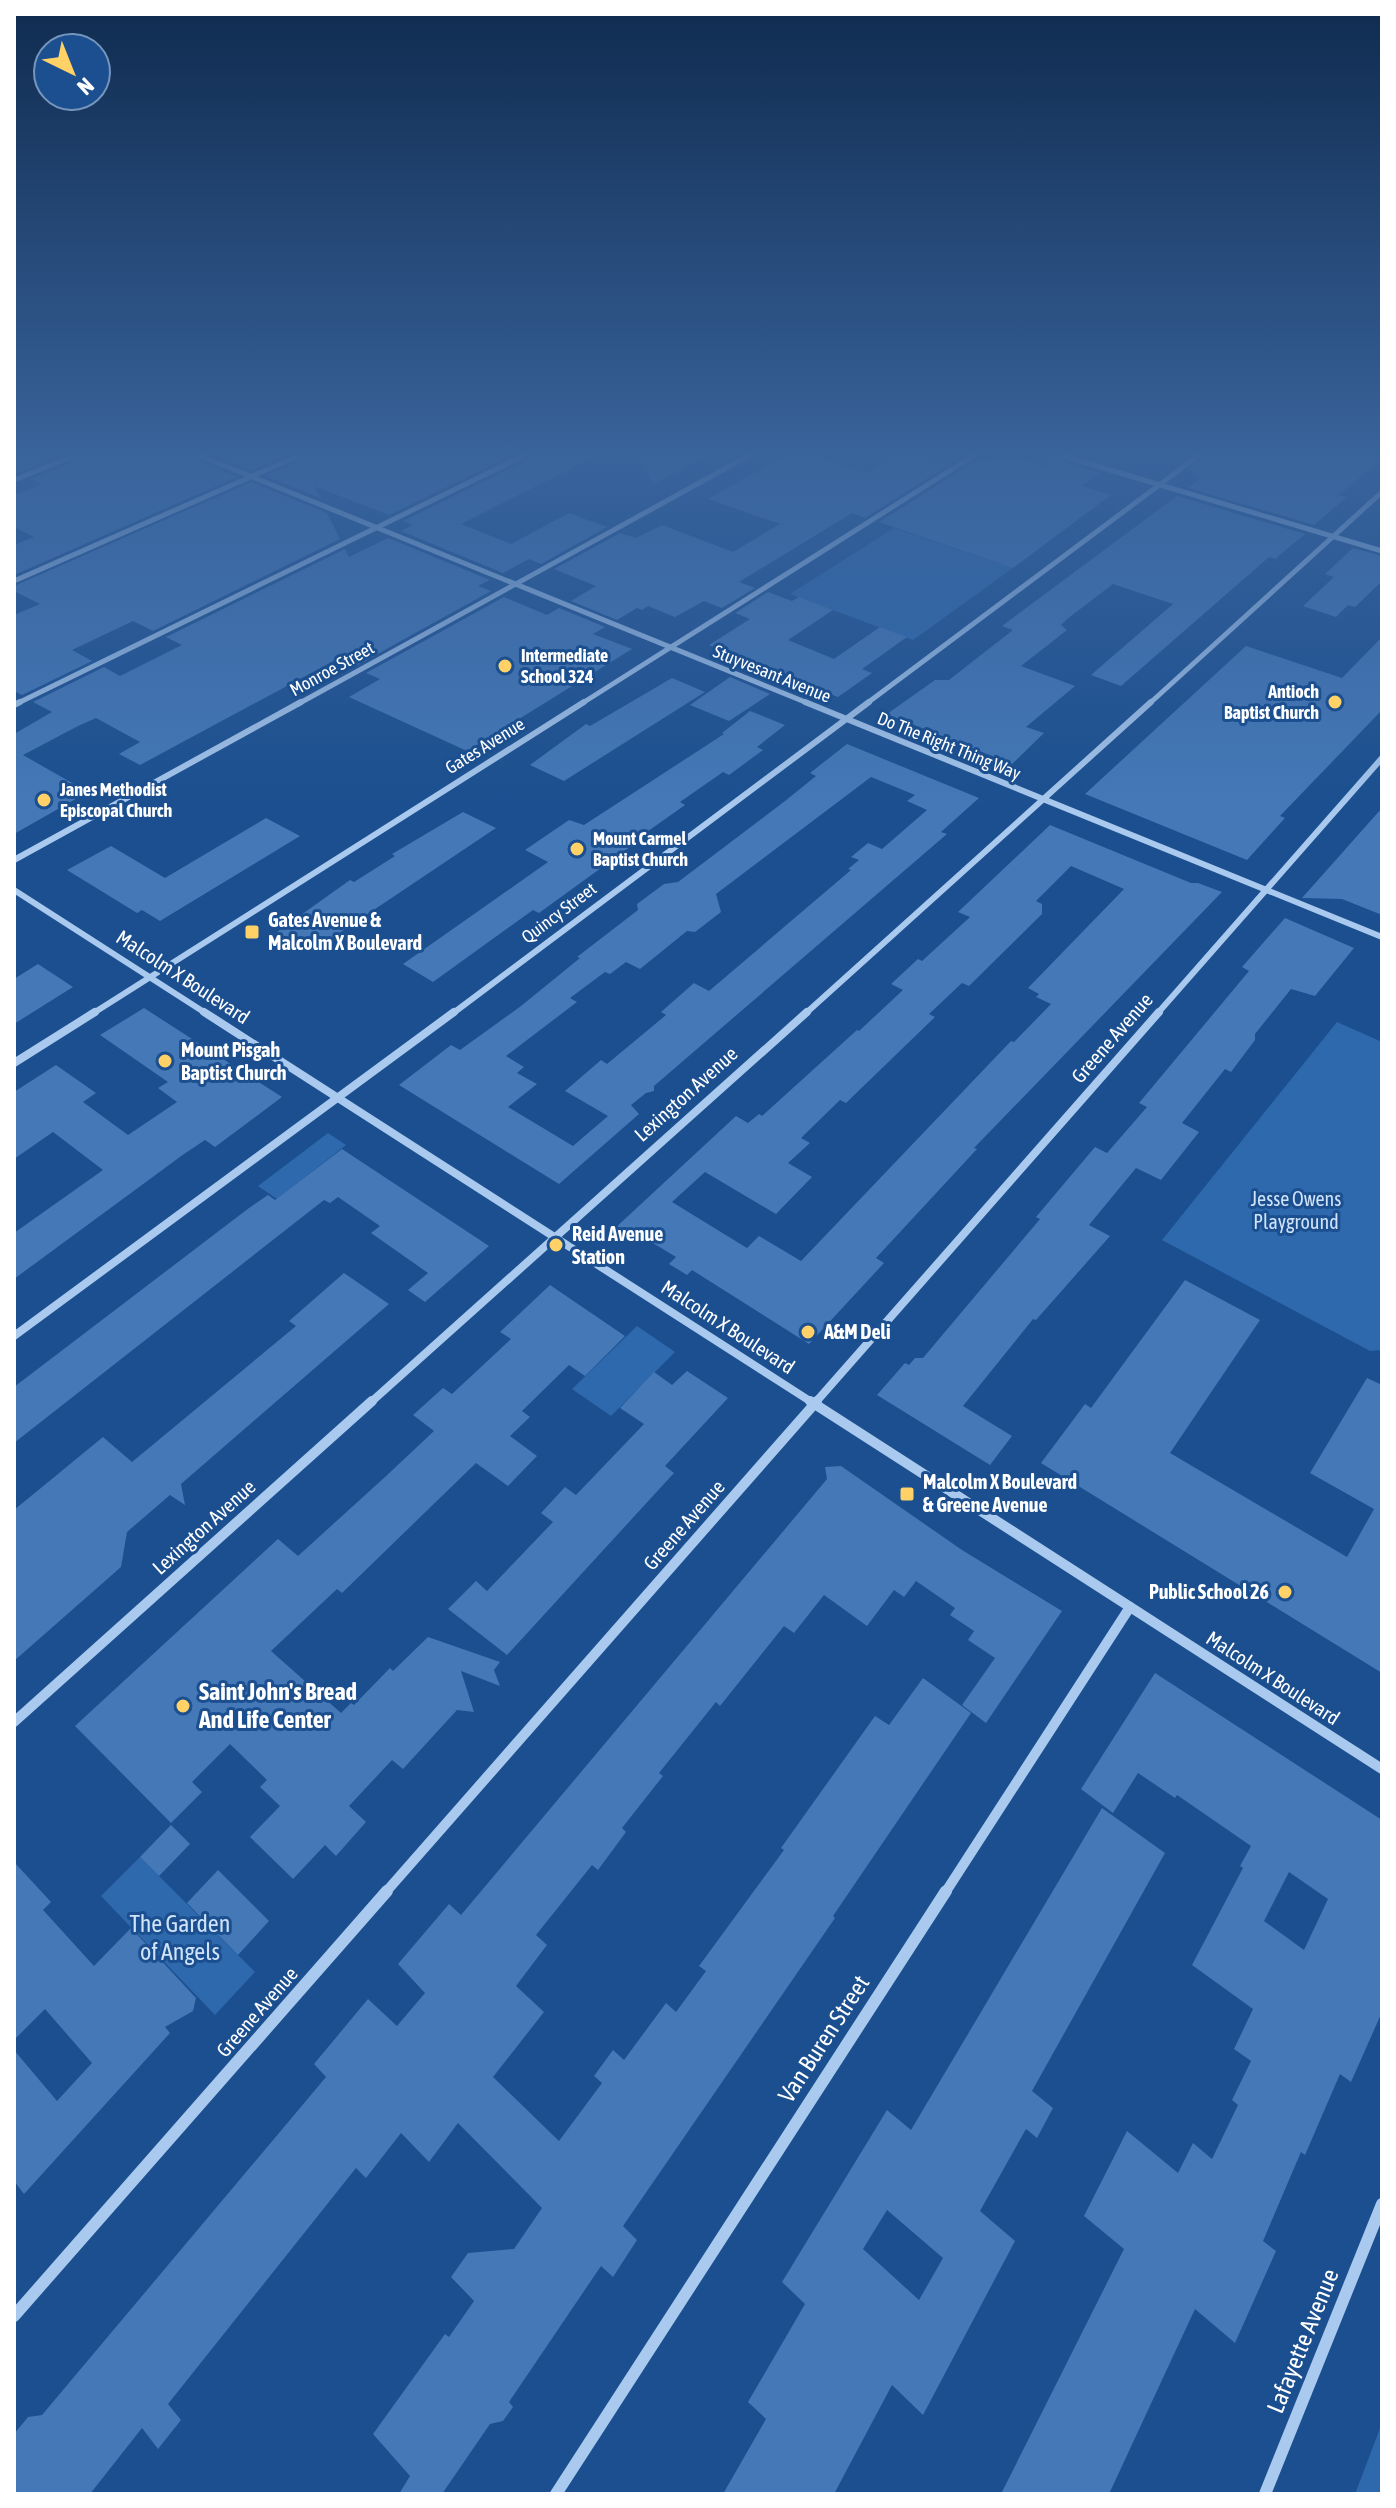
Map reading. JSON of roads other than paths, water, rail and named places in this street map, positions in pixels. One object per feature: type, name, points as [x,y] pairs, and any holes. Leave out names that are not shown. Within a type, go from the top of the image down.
[{"type":"street","points":[[14,705],[284,573]]},
{"type":"street","name":"Stuyvesant Avenue","points":[[486,573],[844,718]]},
{"type":"street","name":"Monroe Street","points":[[14,860],[537,573]]},
{"type":"street","name":"Gates Avenue","points":[[14,1063],[789,573]]},
{"type":"street","name":"Quincy Street","points":[[14,1336],[1040,573]]},
{"type":"street","name":"Lexington Avenue","points":[[14,1722],[1292,573]]},
{"type":"street","name":"Do The Right Thing Way","points":[[844,718],[1043,799]]},
{"type":"street","name":"Greene Avenue","points":[[14,2316],[1382,758]]},
{"type":"street","points":[[1043,799],[1382,937]]},
{"type":"street","name":"Malcolm X Boulevard","points":[[14,890],[1382,1769]]},
{"type":"street","name":"Van Buren Street","points":[[556,2494],[1130,1607]]},
{"type":"street","name":"Lafayette Avenue","points":[[1265,2494],[1382,2204]]},
{"type":"place","name":"Intermediate School 324","points":[[505,666]]},
{"type":"place","name":"Antioch Baptist Church","points":[[1335,702]]},
{"type":"place","name":"Janes Methodist Episcopal Church","points":[[44,800]]},
{"type":"place","name":"Mount Carmel Baptist Church","points":[[577,849]]},
{"type":"place","name":"Gates Avenue & Malcolm X Boulevard","points":[[252,932]]},
{"type":"place","name":"Mount Pisgah Baptist Church","points":[[165,1061]]},
{"type":"place","name":"Reid Avenue Station","points":[[556,1245]]},
{"type":"place","name":"A&M Deli","points":[[808,1332]]},
{"type":"place","name":"Malcolm X Boulevard & Greene Avenue","points":[[907,1494]]},
{"type":"place","name":"Public School 26","points":[[1285,1592]]},
{"type":"place","name":"Saint John's Bread And Life Center","points":[[183,1706]]},
{"type":"park label","name":"Jesse Owens Playground","points":[[1296,1210]]},
{"type":"park label","name":"The Garden of Angels","points":[[180,1938]]}]
